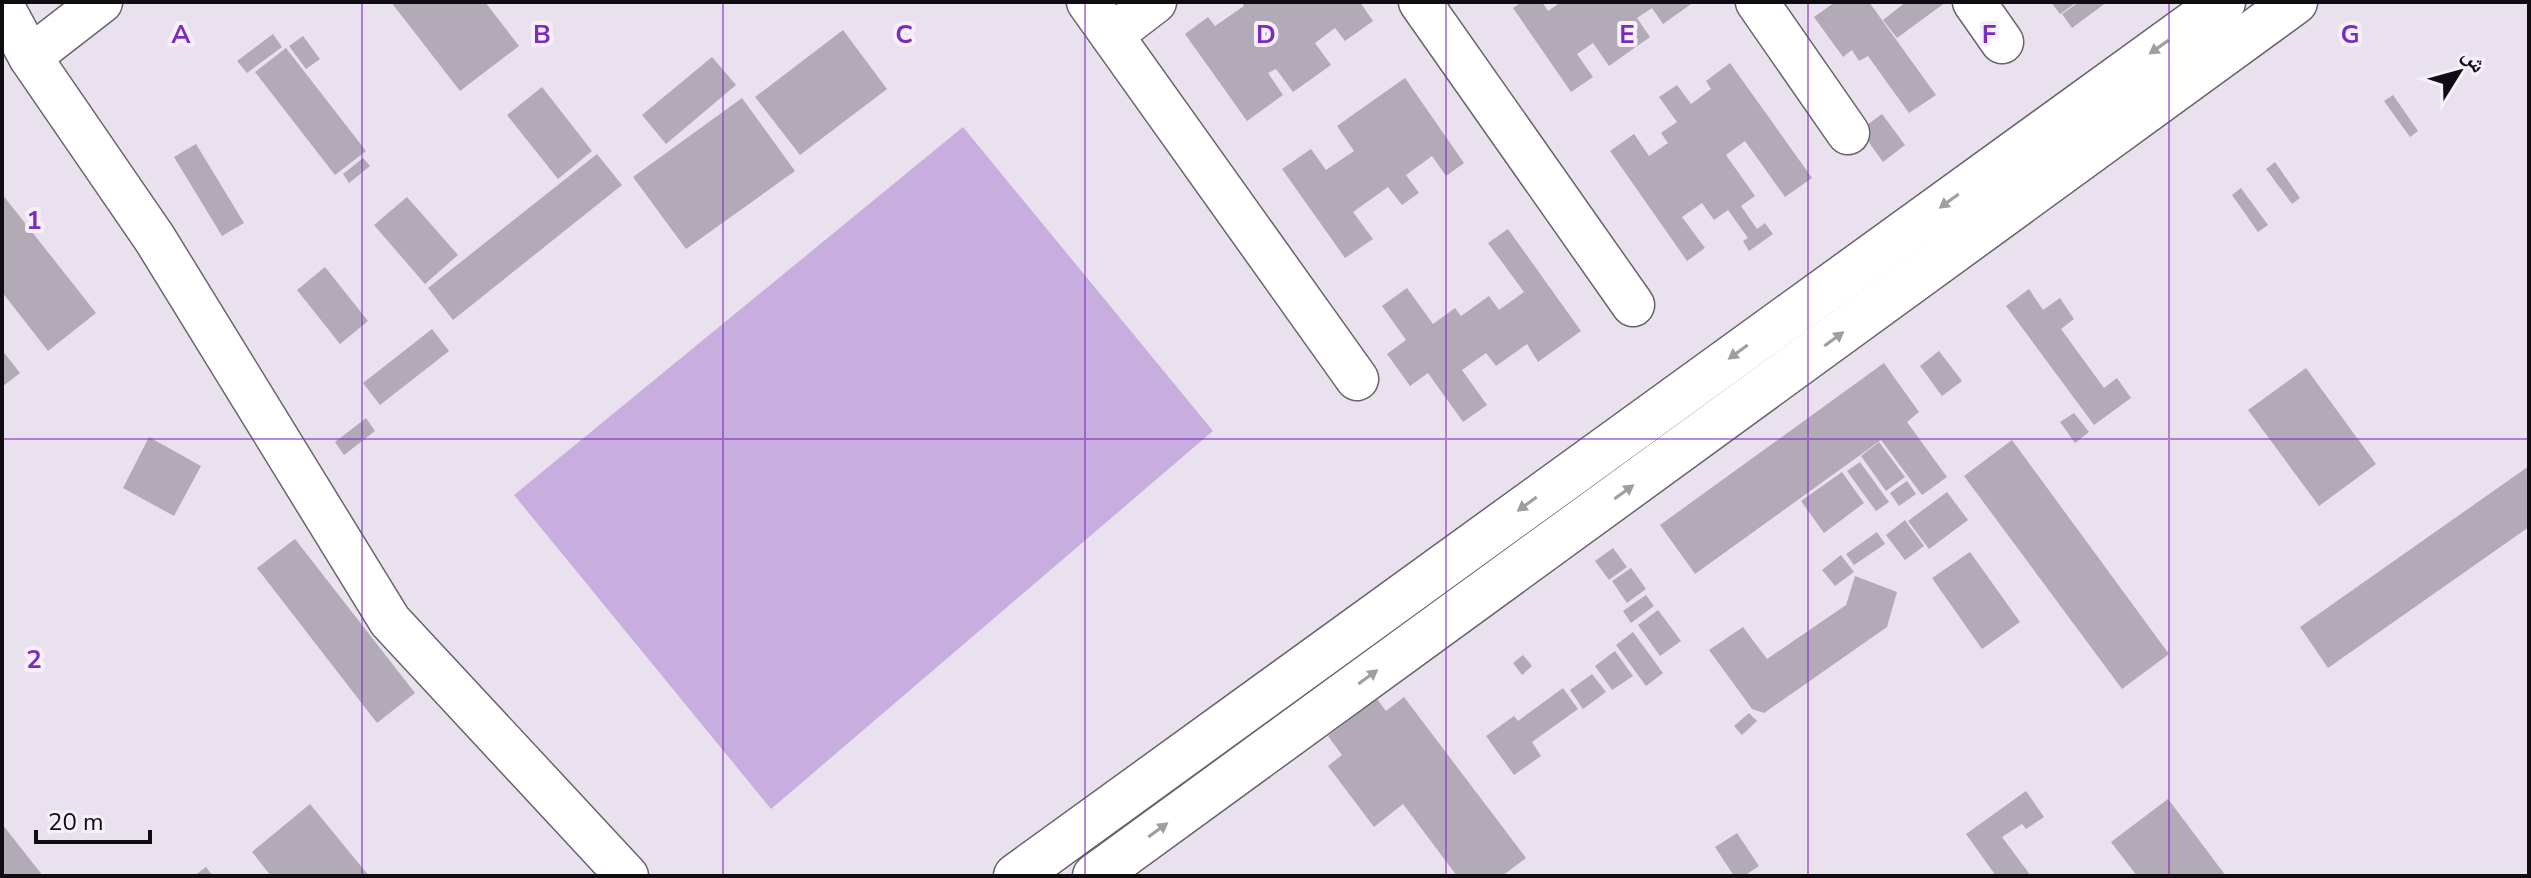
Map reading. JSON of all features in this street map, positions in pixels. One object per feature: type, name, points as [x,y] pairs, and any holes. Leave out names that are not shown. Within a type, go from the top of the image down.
[{"type":"main road","points":[[1016,876],[2223,2]]},
{"type":"main road","points":[[1095,876],[2295,2]]},
{"type":"street","points":[[30,57],[101,2]]},
{"type":"street","points":[[1155,2],[1100,18],[1357,379]]},
{"type":"street","points":[[1420,2],[1633,305]]},
{"type":"street","points":[[1757,2],[1848,133]]},
{"type":"street","points":[[1974,2],[2002,42]]},
{"type":"street","points":[[2,5],[30,57],[155,239],[390,621],[627,876]]},
{"type":"shaded area","points":[[963,127],[1213,431],[771,809],[514,495]]},
{"type":"building","points":[[391,2],[485,2],[519,46],[460,91]]},
{"type":"building","points":[[1241,2],[1360,2],[1373,21],[1345,41],[1335,28],[1315,43],[1331,65],[1293,92],[1276,69],[1268,73],[1283,95],[1247,121],[1185,34],[1208,17],[1215,26],[1244,6]]},
{"type":"building","points":[[1522,2],[1542,2],[1548,11],[1561,2],[1694,2],[1663,24],[1652,8],[1637,18],[1650,37],[1609,66],[1593,43],[1577,54],[1593,77],[1571,92],[1513,8]]},
{"type":"building","points":[[1835,2],[1869,2],[1936,95],[1909,113],[1868,56],[1859,61],[1852,50],[1843,57],[1814,17]]},
{"type":"building","points":[[1906,2],[1946,2],[1897,38],[1883,20]]},
{"type":"building","points":[[2051,2],[2077,2],[2060,14]]},
{"type":"building","points":[[2079,2],[2107,2],[2072,28],[2062,14]]},
{"type":"building","points":[[843,30],[887,89],[800,155],[755,97]]},
{"type":"building","points":[[273,34],[282,47],[247,73],[237,61]]},
{"type":"building","points":[[303,36],[320,59],[306,69],[289,46]]},
{"type":"building","points":[[286,48],[366,151],[335,175],[255,72]]},
{"type":"building","points":[[712,57],[736,85],[666,144],[642,115]]},
{"type":"building","points":[[1730,63],[1812,178],[1785,197],[1745,141],[1726,155],[1755,196],[1741,206],[1757,229],[1765,223],[1773,234],[1749,251],[1743,241],[1748,238],[1728,210],[1714,220],[1702,203],[1682,217],[1705,248],[1687,261],[1610,151],[1634,134],[1649,156],[1668,143],[1661,133],[1677,122],[1659,97],[1677,85],[1691,104],[1711,89],[1706,81]]},
{"type":"building","points":[[1405,78],[1464,163],[1446,176],[1432,156],[1406,175],[1419,193],[1402,205],[1388,187],[1353,212],[1373,239],[1345,258],[1282,169],[1311,149],[1326,170],[1354,151],[1337,126]]},
{"type":"building","points":[[542,87],[592,151],[558,179],[507,115]]},
{"type":"building","points":[[2393,95],[2418,131],[2410,137],[2384,101]]},
{"type":"building","points":[[742,98],[795,171],[686,249],[633,177]]},
{"type":"building","points":[[1882,114],[1905,145],[1883,162],[1860,130]]},
{"type":"building","points":[[196,144],[244,223],[222,236],[174,157]]},
{"type":"building","points":[[597,154],[622,185],[453,320],[428,288]]},
{"type":"building","points":[[363,158],[370,166],[349,183],[343,174]]},
{"type":"building","points":[[2275,162],[2300,198],[2292,204],[2266,169]]},
{"type":"building","points":[[2241,188],[2268,225],[2258,232],[2232,195]]},
{"type":"building","points":[[2,194],[96,313],[48,351],[2,292]]},
{"type":"building","points":[[407,197],[458,255],[425,284],[374,225]]},
{"type":"building","points":[[1508,229],[1581,331],[1538,362],[1527,344],[1496,366],[1486,353],[1462,370],[1487,405],[1463,422],[1428,373],[1410,386],[1387,354],[1406,340],[1382,306],[1407,288],[1433,324],[1455,308],[1461,316],[1489,296],[1499,310],[1524,292],[1488,243]]},
{"type":"building","points":[[325,267],[368,321],[340,344],[297,290]]},
{"type":"building","points":[[2029,289],[2043,310],[2060,298],[2074,319],[2061,329],[2104,388],[2117,378],[2131,398],[2094,425],[2006,306]]},
{"type":"building","points":[[432,329],[449,351],[380,405],[363,383]]},
{"type":"building","points":[[2,350],[20,373],[2,387]]},
{"type":"building","points":[[1939,351],[1962,381],[1942,396],[1920,366]]},
{"type":"building","points":[[1884,363],[1919,412],[1907,422],[1947,477],[1922,495],[1881,440],[1695,574],[1660,525]]},
{"type":"building","points":[[2306,368],[2376,464],[2319,506],[2248,410]]},
{"type":"building","points":[[2074,413],[2089,432],[2075,443],[2060,422]]},
{"type":"building","points":[[366,418],[375,431],[344,455],[335,442]]},
{"type":"building","points":[[149,437],[201,466],[174,516],[123,488]]},
{"type":"building","points":[[2012,440],[2169,654],[2122,689],[1964,476]]},
{"type":"building","points":[[1879,442],[1905,477],[1886,491],[1861,456]]},
{"type":"building","points":[[1860,462],[1889,502],[1876,511],[1847,471]]},
{"type":"building","points":[[2529,466],[2529,527],[2328,668],[2300,627]]},
{"type":"building","points":[[1842,472],[1864,503],[1824,533],[1801,501]]},
{"type":"building","points":[[1907,481],[1916,494],[1899,506],[1890,493]]},
{"type":"building","points":[[1947,492],[1968,520],[1929,549],[1908,521]]},
{"type":"building","points":[[1905,520],[1924,546],[1905,560],[1886,535]]},
{"type":"building","points":[[1877,532],[1885,544],[1854,565],[1846,554]]},
{"type":"building","points":[[295,539],[415,693],[377,723],[257,568]]},
{"type":"building","points":[[1613,548],[1627,567],[1609,580],[1595,561]]},
{"type":"building","points":[[1970,552],[2020,622],[1982,649],[1932,578]]},
{"type":"building","points":[[1841,555],[1854,572],[1835,586],[1822,570]]},
{"type":"building","points":[[1631,568],[1646,589],[1627,603],[1612,581]]},
{"type":"building","points":[[1855,576],[1897,592],[1887,627],[1764,713],[1752,709],[1709,650],[1743,627],[1767,659],[1846,605]]},
{"type":"building","points":[[1646,595],[1654,606],[1631,623],[1623,611]]},
{"type":"building","points":[[1658,610],[1681,641],[1660,656],[1638,625]]},
{"type":"building","points":[[1633,632],[1663,673],[1646,686],[1616,645]]},
{"type":"building","points":[[1615,651],[1633,676],[1612,690],[1595,666]]},
{"type":"building","points":[[1523,655],[1532,666],[1522,675],[1513,663]]},
{"type":"building","points":[[1592,674],[1606,692],[1583,709],[1570,690]]},
{"type":"building","points":[[1563,688],[1578,709],[1532,742],[1541,756],[1514,775],[1486,736],[1514,716],[1518,721]]},
{"type":"building","points":[[1404,697],[1526,858],[1502,876],[1457,876],[1403,804],[1374,827],[1328,766],[1342,755],[1328,736],[1377,699],[1386,711]]},
{"type":"building","points":[[1749,713],[1757,721],[1742,735],[1734,726]]},
{"type":"building","points":[[2026,791],[2044,817],[2026,829],[2022,824],[2002,837],[2031,876],[1996,876],[1966,834]]},
{"type":"building","points":[[2168,799],[2226,876],[2137,876],[2111,842]]},
{"type":"building","points":[[310,804],[369,876],[271,876],[252,852]]},
{"type":"building","points":[[2,824],[43,876],[2,876]]},
{"type":"building","points":[[1737,833],[1759,866],[1744,876],[1734,876],[1715,847]]},
{"type":"building","points":[[206,867],[213,876],[194,876]]}]
